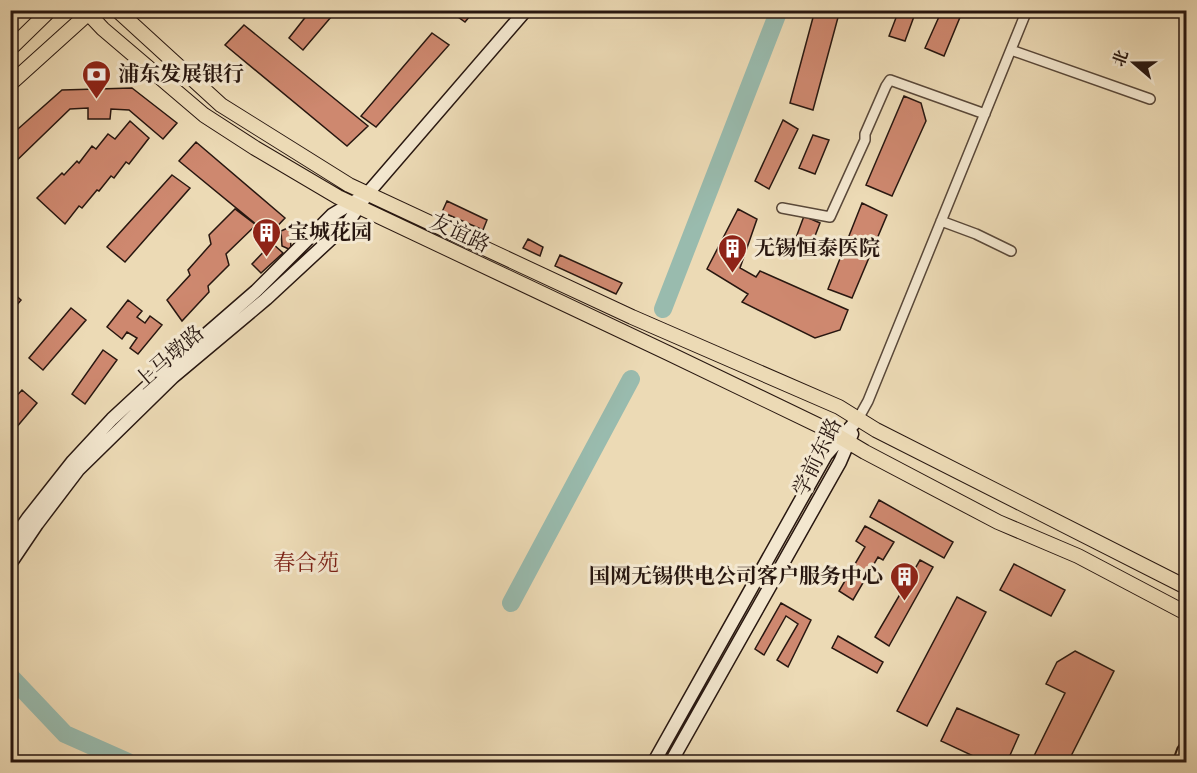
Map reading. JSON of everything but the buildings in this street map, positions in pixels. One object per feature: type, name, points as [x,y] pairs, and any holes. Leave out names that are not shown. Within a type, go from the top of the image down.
[{"type":"highway","points":[[1182,762],[1186,751]]},
{"type":"main road","points":[[10,49],[50,10]]},
{"type":"main road","name":"友谊路","points":[[117,10],[221,105],[350,185],[632,317],[839,407],[896,440],[1186,587]]},
{"type":"main road","points":[[10,84],[88,12]]},
{"type":"main road","name":"友谊路","points":[[88,12],[103,29],[204,115],[354,206],[828,430],[998,522],[1078,556],[1186,613]]},
{"type":"main road","points":[[1176,762],[1186,743]]},
{"type":"street","name":"上马墩路","points":[[10,544],[73,461],[112,420],[165,370],[256,291],[332,215],[354,206],[368,193],[526,10]]},
{"type":"street","points":[[858,419],[868,401],[1027,10]]},
{"type":"street","points":[[1011,50],[1150,99]]},
{"type":"street","points":[[782,208],[830,217],[890,80],[985,114]]},
{"type":"street","name":"上马墩路","points":[[10,564],[78,470],[173,378],[266,299],[347,224],[354,206]]},
{"type":"street","points":[[941,221],[976,234],[1011,251]]},
{"type":"street","name":"学前东路","points":[[671,762],[840,462],[845,440],[858,419]]},
{"type":"street","name":"学前东路","points":[[654,762],[826,455],[845,440]]},
{"type":"waterway","points":[[663,309],[779,10]]},
{"type":"waterway","points":[[511,603],[631,379]]},
{"type":"waterway","points":[[10,676],[65,734],[128,762]]},
{"type":"place","name":"浦东发展银行","points":[[97,100]]},
{"type":"place","name":"宝城花园","points":[[267,258]]},
{"type":"place","name":"无锡恒泰医院","points":[[733,274]]},
{"type":"place","name":"国网无锡供电公司客户服务中心","points":[[904,602]]},
{"type":"district","name":"春合苑","points":[[306,562]]}]
